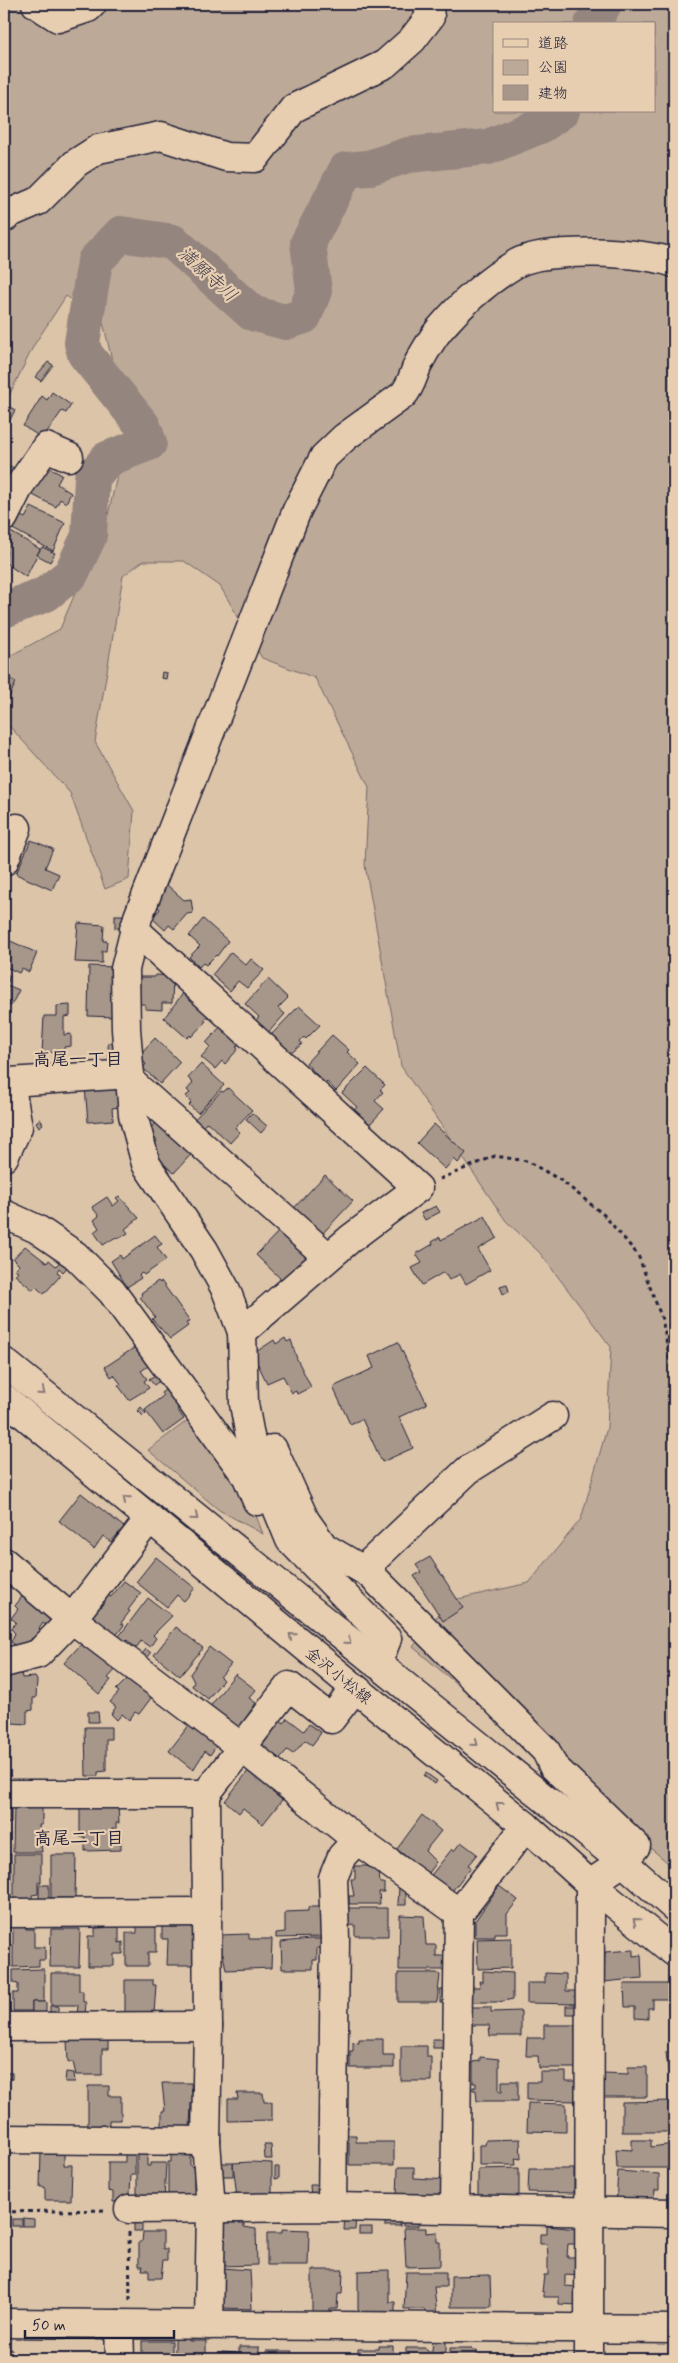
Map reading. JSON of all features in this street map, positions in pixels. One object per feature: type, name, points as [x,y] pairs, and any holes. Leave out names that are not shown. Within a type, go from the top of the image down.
[{"type":"street","points":[[36,4],[58,18],[88,8],[92,4]]},
{"type":"street","points":[[4,218],[10,213],[38,202],[76,163],[98,149],[161,136],[226,156],[255,158],[294,108],[385,64],[412,40],[430,17],[428,4]]},
{"type":"street","points":[[290,1540],[252,1447],[244,1404],[242,1332],[226,1290],[204,1250],[146,1164],[133,1115],[126,1029],[126,969],[134,929],[184,792],[238,655],[259,610],[297,510],[324,457],[344,436],[403,396],[410,388],[419,363],[438,331],[478,290],[518,262],[537,257],[604,251],[661,257],[674,263]]},
{"type":"street","points":[[4,517],[20,485],[46,447],[69,457]]},
{"type":"street","points":[[4,861],[18,828]]},
{"type":"street","points":[[134,929],[418,1188],[328,1258],[242,1332]]},
{"type":"street","points":[[4,1157],[18,1126],[10,1082],[130,1078],[328,1258]]},
{"type":"street","points":[[4,1214],[36,1229],[75,1255],[112,1292],[247,1477],[271,1530],[290,1540],[387,1639],[377,1664]]},
{"type":"street","name":"金沢小松線","points":[[4,1362],[623,1862],[674,1907]]},
{"type":"street","points":[[244,1387],[305,1520],[324,1547],[370,1574],[546,1751],[553,1766],[636,1846],[623,1862],[590,1884],[589,2359]]},
{"type":"street","name":"金沢小松線","points":[[4,1398],[355,1688],[526,1826],[590,1884],[674,1952]]},
{"type":"street","points":[[370,1574],[372,1561],[468,1470],[553,1416]]},
{"type":"street","points":[[4,1663],[38,1654],[72,1619],[149,1519]]},
{"type":"street","points":[[4,1562],[72,1619],[242,1748],[357,1840],[460,1913]]},
{"type":"street","points":[[208,2325],[211,2209],[206,2141],[208,2026],[206,1794],[289,1686],[331,1719],[355,1688]]},
{"type":"street","points":[[4,1794],[206,1794]]},
{"type":"street","points":[[455,2208],[460,1913],[526,1826]]},
{"type":"street","points":[[332,2207],[335,1940],[333,1878],[342,1856],[357,1840]]},
{"type":"street","points":[[4,1913],[207,1912]]},
{"type":"street","points":[[4,2027],[208,2026]]},
{"type":"street","points":[[4,2139],[206,2141]]},
{"type":"street","points":[[129,2209],[332,2207],[674,2213]]},
{"type":"street","points":[[4,2323],[674,2329]]},
{"type":"street","points":[[120,2359],[124,2324]]},
{"type":"path","points":[[418,1188],[495,1156],[527,1161],[562,1181],[604,1215],[638,1255],[662,1319],[670,1360],[674,1363]]},
{"type":"path","points":[[4,2212],[129,2209],[124,2324]]},
{"type":"green space","points":[[4,4],[674,4],[674,1868],[413,1647],[449,1601],[529,1583],[581,1519],[607,1428],[611,1347],[540,1253],[506,1221],[401,1066],[365,865],[369,787],[315,678],[262,658],[220,586],[184,561],[143,561],[123,576],[95,742],[134,811],[129,879],[105,889],[70,793],[4,720],[4,659],[60,629],[108,515],[117,476],[163,428],[116,377],[103,322],[66,296],[34,345],[4,406],[4,187],[7,184],[4,179]]},
{"type":"green space","points":[[195,1415],[245,1487],[263,1534],[219,1510],[148,1450]]},
{"type":"building","points":[[48,362],[53,365],[41,381],[35,377]]},
{"type":"building","points":[[52,392],[71,405],[66,413],[62,411],[44,436],[40,433],[39,436],[23,426],[42,396],[47,400]]},
{"type":"building","points":[[8,406],[15,410],[9,422],[4,419]]},
{"type":"building","points":[[4,463],[14,468],[4,493]]},
{"type":"building","points":[[42,464],[62,475],[57,484],[71,493],[66,503],[60,499],[56,507],[27,492]]},
{"type":"building","points":[[31,507],[65,523],[53,551],[9,527],[17,514],[25,518]]},
{"type":"building","points":[[9,531],[40,549],[26,577],[4,562],[7,551],[4,549],[4,541]]},
{"type":"building","points":[[42,547],[55,553],[50,562],[37,555]]},
{"type":"building","points":[[162,672],[167,673],[166,679],[161,678]]},
{"type":"building","points":[[4,676],[16,682],[4,709]]},
{"type":"building","points":[[31,840],[53,849],[45,868],[59,874],[52,890],[16,874]]},
{"type":"building","points":[[167,885],[184,900],[191,899],[193,913],[187,914],[174,929],[169,925],[165,930],[152,918],[160,909],[153,902]]},
{"type":"building","points":[[115,915],[123,915],[123,928],[115,928]]},
{"type":"building","points":[[203,919],[228,941],[217,956],[206,965],[203,963],[199,967],[189,957],[200,946],[189,936]]},
{"type":"building","points":[[78,923],[104,925],[103,941],[107,941],[106,951],[102,951],[102,963],[75,962]]},
{"type":"building","points":[[4,938],[37,953],[29,972],[22,968],[19,973],[4,966]]},
{"type":"building","points":[[231,952],[246,965],[251,959],[264,970],[247,988],[238,981],[230,991],[212,975]]},
{"type":"building","points":[[89,966],[116,967],[114,1017],[88,1016]]},
{"type":"building","points":[[4,973],[10,976],[7,985],[19,990],[11,1006],[4,1003]]},
{"type":"building","points":[[156,975],[173,976],[172,1003],[162,1003],[162,1010],[145,1009],[145,1004],[138,1004],[139,977],[155,977]]},
{"type":"building","points":[[268,979],[288,998],[278,1008],[285,1014],[266,1035],[253,1024],[259,1017],[245,1004]]},
{"type":"building","points":[[188,987],[211,1012],[204,1020],[206,1021],[191,1037],[190,1035],[187,1038],[164,1018]]},
{"type":"building","points":[[70,1005],[70,1016],[64,1017],[64,1035],[71,1034],[71,1046],[64,1047],[64,1050],[56,1050],[56,1052],[42,1053],[44,1016],[57,1016],[57,1006]]},
{"type":"building","points":[[299,1006],[320,1025],[306,1039],[304,1037],[300,1041],[302,1044],[289,1055],[269,1037]]},
{"type":"building","points":[[221,1026],[243,1040],[225,1064],[222,1061],[215,1069],[201,1057],[210,1047],[206,1043]]},
{"type":"building","points":[[332,1035],[349,1050],[347,1052],[360,1064],[336,1091],[327,1082],[325,1084],[306,1063]]},
{"type":"building","points":[[155,1038],[180,1062],[160,1084],[143,1068],[146,1064],[138,1056]]},
{"type":"building","points":[[108,1043],[116,1043],[116,1065],[109,1065]]},
{"type":"building","points":[[201,1064],[224,1085],[198,1113],[189,1105],[191,1103],[186,1096],[190,1093],[187,1090],[193,1083],[188,1078]]},
{"type":"building","points":[[367,1068],[385,1085],[380,1090],[383,1092],[375,1101],[384,1109],[370,1124],[352,1112],[357,1107],[342,1093]]},
{"type":"building","points":[[85,1087],[118,1087],[120,1107],[112,1108],[113,1120],[88,1122]]},
{"type":"building","points":[[228,1088],[252,1110],[235,1128],[240,1132],[230,1143],[207,1122],[200,1130],[192,1122],[221,1091],[223,1092]]},
{"type":"building","points":[[151,1110],[194,1151],[174,1173],[157,1158],[160,1154],[152,1147],[157,1141],[149,1130],[155,1123],[146,1115]]},
{"type":"building","points":[[252,1113],[267,1126],[261,1133],[246,1119]]},
{"type":"building","points":[[40,1119],[43,1124],[39,1127],[36,1122]]},
{"type":"building","points":[[434,1124],[466,1153],[458,1163],[454,1159],[445,1169],[417,1143]]},
{"type":"building","points":[[325,1175],[353,1201],[322,1234],[294,1208]]},
{"type":"building","points":[[119,1196],[139,1218],[125,1229],[128,1233],[118,1239],[116,1237],[103,1245],[94,1232],[99,1228],[94,1220],[99,1216],[92,1207],[107,1197],[113,1206],[119,1201],[116,1198]]},
{"type":"building","points":[[436,1206],[440,1212],[425,1220],[421,1213]]},
{"type":"building","points":[[485,1216],[497,1238],[478,1249],[490,1270],[466,1284],[460,1274],[449,1280],[444,1272],[422,1285],[412,1268],[422,1263],[416,1254],[433,1244],[432,1242],[440,1237],[441,1240]]},
{"type":"building","points":[[283,1227],[296,1248],[300,1244],[310,1254],[283,1281],[256,1255]]},
{"type":"building","points":[[155,1235],[162,1244],[157,1247],[166,1260],[144,1275],[142,1273],[139,1275],[141,1278],[127,1287],[111,1261],[120,1255],[122,1259]]},
{"type":"building","points":[[25,1246],[47,1263],[49,1260],[56,1266],[64,1257],[71,1263],[63,1272],[59,1268],[57,1272],[61,1275],[44,1294],[36,1287],[33,1290],[15,1275],[18,1271],[15,1269],[19,1265],[13,1259]]},
{"type":"building","points":[[158,1281],[160,1283],[161,1281],[190,1321],[186,1323],[188,1326],[170,1339],[152,1319],[155,1317],[140,1297],[142,1296],[141,1293]]},
{"type":"building","points":[[507,1284],[509,1292],[503,1294],[500,1286]]},
{"type":"building","points":[[285,1338],[287,1342],[291,1340],[297,1359],[311,1387],[297,1394],[296,1391],[292,1393],[283,1376],[267,1383],[253,1354],[274,1340],[276,1344]]},
{"type":"building","points":[[398,1342],[427,1404],[399,1417],[413,1448],[382,1462],[362,1419],[350,1424],[333,1387],[374,1368],[369,1356]]},
{"type":"building","points":[[140,1344],[153,1363],[141,1371],[147,1379],[144,1381],[149,1388],[129,1400],[118,1385],[121,1384],[114,1375],[111,1377],[105,1367]]},
{"type":"building","points":[[161,1371],[165,1377],[154,1385],[149,1379]]},
{"type":"building","points":[[171,1385],[183,1405],[177,1409],[184,1419],[163,1434],[145,1410],[163,1396],[161,1393]]},
{"type":"building","points":[[141,1407],[146,1413],[143,1416],[138,1411]]},
{"type":"building","points":[[81,1493],[124,1527],[111,1542],[103,1536],[94,1549],[59,1521]]},
{"type":"building","points":[[156,1557],[195,1588],[184,1601],[177,1595],[167,1607],[136,1582]]},
{"type":"building","points":[[430,1557],[463,1608],[443,1621],[414,1576],[421,1572],[416,1565]]},
{"type":"building","points":[[4,1577],[12,1584],[4,1595]]},
{"type":"building","points":[[124,1581],[141,1593],[128,1610],[130,1611],[121,1623],[124,1625],[115,1637],[91,1618],[95,1612],[92,1609],[102,1596],[105,1598],[108,1595],[111,1597]]},
{"type":"building","points":[[24,1594],[57,1621],[50,1629],[43,1623],[39,1629],[41,1631],[35,1639],[32,1638],[24,1648],[20,1649],[11,1642],[15,1633],[11,1629],[16,1622],[11,1618],[18,1609],[15,1606]]},
{"type":"building","points":[[148,1598],[172,1616],[153,1635],[156,1638],[150,1647],[141,1641],[136,1648],[127,1640],[124,1644],[117,1639]]},
{"type":"building","points":[[176,1627],[203,1648],[180,1676],[154,1655]]},
{"type":"building","points":[[83,1642],[117,1668],[108,1678],[111,1680],[99,1694],[64,1663]]},
{"type":"building","points":[[209,1647],[231,1664],[220,1677],[223,1680],[208,1699],[192,1686],[194,1682],[190,1674]]},
{"type":"building","points":[[146,1649],[151,1653],[144,1662],[139,1658]]},
{"type":"building","points":[[21,1672],[22,1678],[35,1677],[37,1680],[36,1698],[33,1698],[33,1710],[27,1711],[27,1724],[12,1723],[12,1717],[6,1717],[7,1673]]},
{"type":"building","points":[[235,1674],[256,1690],[249,1698],[256,1703],[239,1728],[236,1729],[209,1708]]},
{"type":"building","points":[[130,1676],[154,1694],[139,1714],[135,1712],[129,1720],[122,1714],[117,1720],[111,1714],[116,1707],[110,1702],[119,1692],[116,1690]]},
{"type":"building","points":[[88,1712],[98,1712],[99,1722],[88,1722]]},
{"type":"building","points":[[287,1718],[304,1731],[309,1724],[321,1733],[312,1745],[305,1740],[293,1754],[287,1750],[277,1762],[260,1749],[280,1720],[284,1723]]},
{"type":"building","points":[[190,1724],[217,1745],[210,1755],[205,1751],[193,1770],[169,1751]]},
{"type":"building","points":[[85,1727],[111,1727],[111,1739],[106,1739],[106,1771],[98,1772],[98,1776],[86,1776]]},
{"type":"building","points":[[249,1770],[274,1790],[272,1792],[282,1800],[263,1824],[243,1808],[239,1813],[225,1801]]},
{"type":"building","points":[[426,1773],[437,1781],[435,1784],[424,1776]]},
{"type":"building","points":[[4,1803],[11,1803],[11,1823],[4,1824]]},
{"type":"building","points":[[118,1803],[119,1823],[116,1823],[116,1829],[112,1829],[112,1836],[121,1835],[121,1850],[85,1851],[85,1837],[80,1837],[80,1804]]},
{"type":"building","points":[[14,1804],[37,1804],[37,1808],[42,1808],[42,1825],[39,1825],[42,1852],[13,1852]]},
{"type":"building","points":[[422,1815],[441,1831],[425,1851],[436,1862],[425,1877],[411,1866],[414,1863],[397,1849]]},
{"type":"building","points":[[5,1829],[5,1851],[4,1851]]},
{"type":"building","points":[[461,1842],[477,1854],[468,1865],[471,1867],[449,1895],[428,1879],[452,1849],[454,1851]]},
{"type":"building","points":[[4,1854],[11,1854],[11,1900],[4,1900]]},
{"type":"building","points":[[14,1854],[41,1854],[41,1883],[38,1882],[38,1894],[32,1895],[32,1900],[14,1900]]},
{"type":"building","points":[[51,1855],[76,1855],[75,1898],[51,1898]]},
{"type":"building","points":[[355,1866],[367,1866],[379,1873],[380,1883],[384,1883],[384,1892],[379,1892],[380,1904],[349,1904],[349,1896],[354,1896],[351,1879],[355,1879]]},
{"type":"building","points":[[39,1885],[49,1885],[49,1902],[39,1902]]},
{"type":"building","points":[[399,1886],[406,1894],[406,1905],[398,1905]]},
{"type":"building","points":[[499,1886],[518,1900],[507,1914],[507,1933],[495,1933],[495,1937],[475,1937],[475,1921]]},
{"type":"building","points":[[308,1907],[325,1907],[321,1937],[276,1938],[276,1933],[285,1932],[285,1912],[308,1911]]},
{"type":"building","points":[[348,1908],[388,1908],[388,1936],[355,1936],[355,1925],[348,1926]]},
{"type":"building","points":[[400,1915],[424,1916],[426,1945],[436,1945],[436,1956],[449,1956],[449,1970],[399,1970]]},
{"type":"building","points":[[13,1922],[26,1922],[26,1929],[34,1929],[34,1947],[45,1947],[45,1960],[39,1960],[39,1966],[13,1967]]},
{"type":"building","points":[[137,1922],[156,1922],[156,1952],[148,1952],[148,1966],[126,1966],[126,1933],[137,1933]]},
{"type":"building","points":[[162,1923],[171,1923],[171,1927],[193,1926],[193,1965],[167,1965],[168,1939],[162,1939]]},
{"type":"building","points":[[119,1927],[119,1943],[123,1942],[123,1954],[114,1954],[114,1966],[88,1966],[88,1936],[95,1936],[95,1928]]},
{"type":"building","points":[[51,1929],[80,1929],[79,1967],[50,1967]]},
{"type":"building","points":[[249,1934],[249,1939],[272,1939],[271,1968],[226,1970],[223,1954],[219,1954],[219,1935]]},
{"type":"building","points":[[511,1938],[511,1968],[478,1969],[477,1939]]},
{"type":"building","points":[[326,1939],[326,1948],[317,1948],[317,1960],[313,1960],[313,1969],[282,1969],[281,1942]]},
{"type":"building","points":[[4,1944],[10,1944],[10,1968],[4,1968]]},
{"type":"building","points":[[633,1950],[633,1956],[641,1955],[642,1978],[604,1982],[605,1952]]},
{"type":"building","points":[[44,1969],[44,2002],[32,2002],[32,2011],[13,2011],[13,1993],[18,1993],[18,1984],[13,1983],[13,1970]]},
{"type":"building","points":[[4,1970],[10,1970],[8,2010],[4,2010]]},
{"type":"building","points":[[483,1971],[513,1973],[513,1999],[499,2002],[472,2002],[472,1987],[480,1987],[479,1981],[483,1982]]},
{"type":"building","points":[[51,1973],[79,1973],[79,1991],[83,1991],[83,2002],[86,2002],[85,2016],[77,2016],[78,2005],[51,2005]]},
{"type":"building","points":[[398,1973],[437,1973],[440,1975],[437,2002],[398,2002]]},
{"type":"building","points":[[545,1973],[566,1974],[566,1991],[578,1991],[578,2004],[527,2003],[527,1983],[545,1983]]},
{"type":"building","points":[[125,1980],[153,1980],[153,1985],[156,1985],[154,2014],[125,2014]]},
{"type":"building","points":[[624,1984],[674,1984],[674,1999],[653,1999],[653,2008],[648,2008],[648,2019],[635,2018],[635,2007],[625,2007]]},
{"type":"building","points":[[440,1990],[449,1990],[449,2003],[440,2003]]},
{"type":"building","points":[[32,2002],[46,2002],[46,2014],[32,2015]]},
{"type":"building","points":[[50,2006],[58,2006],[58,2016],[50,2016]]},
{"type":"building","points":[[566,2006],[578,2006],[578,2014],[566,2014]]},
{"type":"building","points":[[472,2007],[491,2007],[491,2012],[521,2011],[521,2036],[490,2036],[489,2025],[472,2025]]},
{"type":"building","points":[[544,2025],[575,2025],[576,2068],[539,2068],[538,2056],[526,2056],[527,2038],[544,2038]]},
{"type":"building","points":[[93,2035],[108,2035],[108,2049],[102,2049],[102,2075],[76,2075],[73,2062],[68,2062],[67,2039],[94,2041]]},
{"type":"building","points":[[359,2039],[383,2039],[383,2055],[394,2055],[394,2068],[350,2068],[350,2051],[353,2051],[353,2042],[359,2043]]},
{"type":"building","points":[[433,2039],[448,2039],[448,2048],[433,2048]]},
{"type":"building","points":[[401,2046],[427,2046],[427,2057],[431,2057],[431,2081],[401,2081]]},
{"type":"building","points":[[666,2052],[674,2052],[674,2079],[669,2080]]},
{"type":"building","points":[[480,2057],[499,2059],[499,2091],[502,2091],[502,2081],[518,2081],[518,2101],[477,2101],[476,2090],[473,2090],[473,2087],[476,2087],[476,2083],[473,2083],[473,2062],[480,2061]]},
{"type":"building","points":[[628,2067],[647,2067],[647,2097],[604,2097],[604,2073],[628,2074]]},
{"type":"building","points":[[66,2072],[74,2073],[75,2082],[65,2082]]},
{"type":"building","points":[[540,2072],[566,2072],[566,2081],[578,2081],[578,2101],[527,2100],[527,2082],[540,2082]]},
{"type":"building","points":[[5,2073],[12,2073],[12,2079],[5,2079]]},
{"type":"building","points":[[162,2083],[191,2083],[192,2094],[195,2094],[195,2103],[191,2103],[190,2130],[162,2127],[162,2111],[165,2111]]},
{"type":"building","points":[[88,2086],[109,2086],[109,2096],[121,2096],[121,2120],[109,2120],[109,2130],[88,2130]]},
{"type":"building","points":[[237,2093],[263,2093],[264,2102],[272,2102],[272,2120],[228,2121],[228,2099],[238,2099]]},
{"type":"building","points":[[674,2101],[674,2132],[622,2132],[622,2102]]},
{"type":"building","points":[[528,2103],[566,2104],[566,2132],[527,2131]]},
{"type":"building","points":[[342,2135],[356,2135],[356,2142],[394,2142],[394,2165],[349,2165],[349,2142],[342,2142]]},
{"type":"building","points":[[520,2139],[521,2159],[515,2158],[516,2165],[479,2165],[479,2145],[485,2145],[486,2140]]},
{"type":"building","points":[[632,2140],[651,2140],[651,2147],[674,2144],[674,2168],[617,2168],[616,2149],[632,2150]]},
{"type":"building","points":[[264,2145],[271,2145],[272,2159],[265,2159]]},
{"type":"building","points":[[125,2151],[135,2151],[135,2175],[131,2175],[128,2202],[113,2202],[113,2192],[108,2191],[108,2162],[125,2162]]},
{"type":"building","points":[[137,2151],[147,2151],[147,2166],[150,2166],[150,2163],[166,2163],[164,2202],[148,2202],[148,2195],[137,2195]]},
{"type":"building","points":[[41,2152],[64,2152],[64,2165],[72,2165],[71,2200],[45,2200],[45,2187],[40,2187]]},
{"type":"building","points":[[190,2154],[190,2166],[198,2168],[197,2178],[194,2179],[194,2201],[168,2201],[168,2162],[171,2162],[171,2155]]},
{"type":"building","points":[[219,2163],[233,2163],[233,2176],[219,2176]]},
{"type":"building","points":[[233,2163],[272,2163],[272,2194],[237,2197]]},
{"type":"building","points":[[275,2167],[279,2167],[279,2178],[275,2179]]},
{"type":"building","points":[[398,2167],[414,2167],[414,2178],[448,2180],[444,2199],[397,2199]]},
{"type":"building","points":[[519,2168],[519,2196],[478,2197],[478,2169]]},
{"type":"building","points":[[529,2169],[574,2169],[574,2193],[528,2192]]},
{"type":"building","points":[[618,2171],[659,2174],[659,2190],[655,2190],[654,2199],[616,2204]]},
{"type":"building","points":[[310,2185],[321,2185],[319,2198],[311,2198]]},
{"type":"building","points":[[221,2215],[239,2221],[239,2224],[244,2224],[244,2227],[256,2229],[257,2265],[221,2266]]},
{"type":"building","points":[[345,2215],[356,2215],[355,2230],[344,2230]]},
{"type":"building","points":[[385,2216],[400,2216],[400,2226],[385,2226]]},
{"type":"building","points":[[403,2216],[418,2216],[418,2226],[403,2226]]},
{"type":"building","points":[[134,2217],[142,2217],[142,2231],[134,2231]]},
{"type":"building","points":[[23,2218],[34,2219],[34,2226],[23,2226]]},
{"type":"building","points":[[12,2219],[22,2219],[22,2226],[12,2226]]},
{"type":"building","points":[[547,2226],[577,2229],[576,2244],[568,2244],[567,2257],[578,2257],[579,2276],[565,2275],[565,2286],[579,2287],[578,2305],[559,2304],[559,2297],[544,2297],[544,2292],[542,2292],[544,2275],[548,2275],[548,2256],[547,2244],[540,2244],[540,2234],[547,2234]]},
{"type":"building","points":[[359,2227],[372,2227],[372,2234],[359,2234]]},
{"type":"building","points":[[404,2228],[426,2228],[426,2233],[437,2232],[437,2242],[440,2242],[440,2266],[406,2267]]},
{"type":"building","points":[[282,2229],[309,2230],[308,2265],[267,2265],[267,2233],[282,2233]]},
{"type":"building","points":[[143,2232],[163,2232],[163,2249],[167,2249],[167,2260],[163,2260],[161,2278],[149,2278],[149,2270],[142,2270],[143,2266],[139,2266],[139,2242],[142,2242]]},
{"type":"building","points":[[222,2268],[250,2270],[252,2309],[223,2308],[224,2288],[222,2288],[224,2278],[221,2278]]},
{"type":"building","points":[[312,2270],[343,2270],[342,2294],[338,2294],[337,2309],[330,2309],[330,2319],[312,2318]]},
{"type":"building","points":[[389,2270],[389,2302],[395,2302],[395,2318],[358,2318],[358,2271]]},
{"type":"building","points":[[406,2272],[446,2272],[446,2287],[434,2287],[437,2316],[426,2315],[424,2309],[404,2309]]},
{"type":"building","points":[[490,2275],[491,2307],[451,2307],[451,2276]]},
{"type":"building","points":[[189,2335],[189,2341],[206,2341],[206,2359],[175,2359],[175,2336]]},
{"type":"building","points":[[433,2336],[446,2337],[446,2352],[438,2353],[438,2359],[406,2359],[406,2348],[426,2348],[427,2351],[432,2351]]},
{"type":"building","points":[[4,2340],[5,2349],[12,2349],[12,2359],[4,2359]]},
{"type":"building","points":[[142,2341],[172,2341],[172,2359],[142,2359]]},
{"type":"building","points":[[379,2346],[393,2346],[393,2359],[358,2359],[358,2349],[379,2349]]},
{"type":"building","points":[[239,2347],[259,2347],[259,2359],[222,2359],[222,2352],[239,2355]]},
{"type":"building","points":[[450,2348],[472,2348],[472,2350],[477,2350],[477,2359],[450,2359]]},
{"type":"building","points":[[266,2351],[292,2351],[291,2356],[303,2356],[303,2359],[266,2359]]},
{"type":"waterway","name":"満願寺川","points":[[593,22],[604,4]]},
{"type":"waterway","name":"満願寺川","points":[[4,610],[46,594],[71,574],[89,536],[92,478],[107,459],[149,443],[143,426],[85,354],[82,343],[95,261],[121,234],[173,242],[252,313],[285,322],[304,316],[314,291],[308,243],[346,170],[368,168],[408,155],[488,147],[542,125],[561,112]]},
{"type":"district","name":"高尾一丁目","points":[[78,1059]]},
{"type":"district","name":"高尾二丁目","points":[[79,1838]]}]
